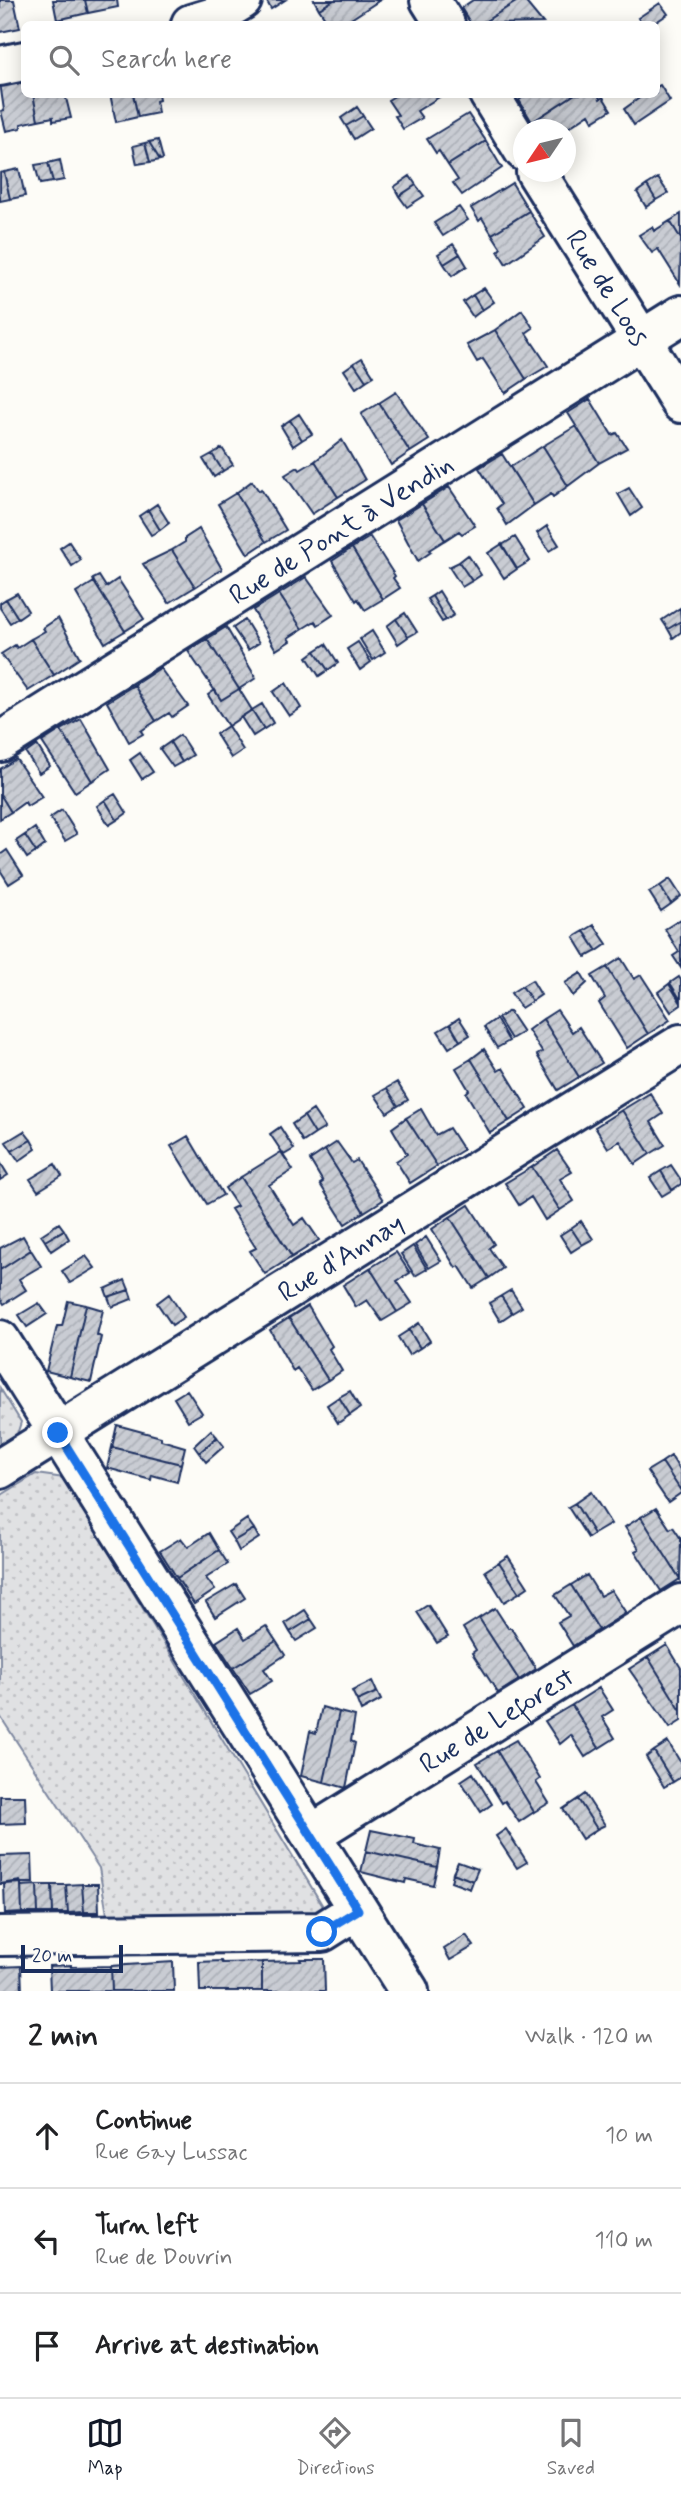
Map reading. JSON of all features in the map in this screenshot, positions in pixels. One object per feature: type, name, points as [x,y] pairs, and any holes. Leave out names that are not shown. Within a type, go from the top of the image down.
[{"type":"street","points":[[201,21],[214,17],[242,0]]},
{"type":"street","points":[[430,0],[443,21]]},
{"type":"street","points":[[0,66],[21,62]]},
{"type":"street","points":[[491,98],[513,134]]},
{"type":"street","name":"Rue de Loos","points":[[543,182],[681,403]]},
{"type":"street","name":"Rue de Pont à Vendin","points":[[0,742],[681,314]]},
{"type":"street","name":"Rue d'Annay","points":[[0,1469],[681,1044]]},
{"type":"street","points":[[0,1340],[409,1991]]},
{"type":"street","name":"Rue de Leforest","points":[[312,1834],[681,1604]]},
{"type":"street","points":[[0,1936],[322,1932],[358,1910]]},
{"type":"shaded area","points":[[0,1388],[21,1422],[15,1441],[0,1449]]},
{"type":"shaded area","points":[[36,1474],[64,1478],[324,1908],[309,1917],[107,1914],[99,1868],[0,1716],[0,1496]]},
{"type":"building","points":[[0,0],[14,0],[20,28],[0,32]]},
{"type":"building","points":[[53,0],[85,0],[88,13],[57,20]]},
{"type":"building","points":[[85,0],[117,0],[118,7],[88,13]]},
{"type":"building","points":[[266,0],[285,0],[271,9]]},
{"type":"building","points":[[314,0],[334,0],[319,9]]},
{"type":"building","points":[[334,0],[380,0],[348,21],[327,21],[319,9]]},
{"type":"building","points":[[473,0],[519,0],[486,21],[469,21],[461,8]]},
{"type":"building","points":[[519,0],[524,0],[541,21],[486,21]]},
{"type":"building","points":[[660,3],[668,14],[658,21],[640,21],[638,18]]},
{"type":"building","points":[[21,79],[21,98],[34,98],[38,120],[6,131],[1,111],[4,110],[0,83]]},
{"type":"building","points":[[660,85],[670,101],[634,125],[624,109],[639,98],[660,98]]},
{"type":"building","points":[[34,98],[66,98],[71,118],[38,120]]},
{"type":"building","points":[[111,98],[134,98],[138,117],[116,122]]},
{"type":"building","points":[[134,98],[159,98],[156,101],[158,113],[138,117]]},
{"type":"building","points":[[438,98],[417,111],[422,118],[403,129],[388,100]]},
{"type":"building","points":[[522,98],[569,98],[537,119],[530,119],[519,100]]},
{"type":"building","points":[[569,98],[604,98],[611,110],[593,121],[589,114],[576,123],[576,119],[537,119]]},
{"type":"building","points":[[357,107],[363,116],[346,126],[341,118]]},
{"type":"building","points":[[468,114],[486,141],[448,165],[427,139]]},
{"type":"building","points":[[363,116],[371,128],[354,139],[346,126]]},
{"type":"building","points":[[158,140],[163,159],[160,160],[149,142]]},
{"type":"building","points":[[486,141],[502,168],[462,195],[453,183],[458,180],[448,165]]},
{"type":"building","points":[[149,142],[160,160],[150,162],[145,143]]},
{"type":"building","points":[[145,143],[150,162],[137,164],[133,146]]},
{"type":"building","points":[[60,160],[64,180],[53,182],[48,163]]},
{"type":"building","points":[[48,163],[53,182],[40,184],[35,165]]},
{"type":"building","points":[[19,169],[25,196],[10,199],[4,172]]},
{"type":"building","points":[[4,172],[10,199],[0,201],[0,173]]},
{"type":"building","points":[[410,176],[416,185],[399,196],[394,187]]},
{"type":"building","points":[[658,178],[668,193],[656,200],[647,185]]},
{"type":"building","points":[[512,183],[529,211],[492,234],[482,218],[479,221],[471,208]]},
{"type":"building","points":[[416,185],[424,196],[407,207],[399,196]]},
{"type":"building","points":[[647,185],[656,200],[646,207],[637,192]]},
{"type":"building","points":[[459,207],[468,220],[443,236],[434,223]]},
{"type":"building","points":[[529,211],[545,237],[506,264],[498,251],[501,248],[492,234]]},
{"type":"building","points":[[681,214],[681,239],[670,221]]},
{"type":"building","points":[[670,221],[681,239],[680,284],[658,249],[652,253],[639,235],[652,227],[654,231]]},
{"type":"building","points":[[453,244],[460,254],[444,264],[438,254]]},
{"type":"building","points":[[460,254],[467,266],[452,276],[444,264]]},
{"type":"building","points":[[484,288],[494,302],[482,310],[473,295]]},
{"type":"building","points":[[473,295],[482,310],[473,317],[463,302]]},
{"type":"building","points":[[522,310],[533,328],[526,333],[548,366],[526,379],[495,330]]},
{"type":"building","points":[[495,330],[526,379],[505,393],[483,359],[477,362],[467,345]]},
{"type":"building","points":[[362,358],[374,376],[366,381],[354,363]]},
{"type":"building","points":[[354,363],[366,381],[356,388],[344,370]]},
{"type":"building","points":[[396,392],[429,440],[410,452],[379,403]]},
{"type":"building","points":[[590,399],[612,435],[617,433],[627,448],[599,463],[568,413]]},
{"type":"building","points":[[379,403],[410,452],[391,465],[361,414]]},
{"type":"building","points":[[299,414],[312,434],[302,440],[290,420]]},
{"type":"building","points":[[290,420],[302,440],[293,446],[281,426]]},
{"type":"building","points":[[576,426],[599,463],[568,486],[543,446]]},
{"type":"building","points":[[342,440],[365,480],[338,497],[315,461]]},
{"type":"building","points":[[543,446],[568,486],[553,497],[551,494],[534,505],[510,467]]},
{"type":"building","points":[[222,448],[233,465],[223,471],[212,454]]},
{"type":"building","points":[[212,454],[223,471],[214,477],[203,459]]},
{"type":"building","points":[[502,454],[534,505],[507,525],[497,508],[502,504],[479,468]]},
{"type":"building","points":[[315,461],[338,497],[312,514],[285,475]]},
{"type":"building","points":[[252,481],[259,491],[261,489],[286,530],[266,542],[236,493]]},
{"type":"building","points":[[449,487],[475,526],[462,534],[459,531],[445,540],[422,504]]},
{"type":"building","points":[[629,488],[642,508],[631,516],[618,494]]},
{"type":"building","points":[[236,493],[266,542],[248,554],[218,504]]},
{"type":"building","points":[[157,504],[169,523],[160,530],[148,510]]},
{"type":"building","points":[[422,504],[445,540],[418,561],[396,520]]},
{"type":"building","points":[[148,510],[160,530],[151,535],[139,516]]},
{"type":"building","points":[[547,526],[559,545],[549,551],[537,533]]},
{"type":"building","points":[[199,529],[222,569],[195,587],[172,550]]},
{"type":"building","points":[[370,537],[400,588],[383,599],[352,548]]},
{"type":"building","points":[[515,537],[530,561],[517,569],[502,545]]},
{"type":"building","points":[[69,542],[81,560],[72,566],[60,548]]},
{"type":"building","points":[[502,544],[517,569],[504,578],[488,553]]},
{"type":"building","points":[[352,548],[383,599],[365,610],[358,599],[356,601],[332,561]]},
{"type":"building","points":[[172,550],[195,587],[169,603],[143,564]]},
{"type":"building","points":[[468,555],[481,575],[472,581],[459,562]]},
{"type":"building","points":[[459,562],[472,581],[462,587],[449,567]]},
{"type":"building","points":[[99,576],[106,587],[118,579],[144,619],[125,631],[94,582],[93,579]]},
{"type":"building","points":[[306,577],[333,615],[318,625],[315,621],[302,629],[279,594]]},
{"type":"building","points":[[94,582],[125,631],[105,643],[76,593]]},
{"type":"building","points":[[439,591],[454,615],[446,620],[432,596]]},
{"type":"building","points":[[17,593],[28,611],[18,618],[6,599]]},
{"type":"building","points":[[279,594],[302,629],[276,650],[253,610]]},
{"type":"building","points":[[432,596],[446,620],[442,622],[427,599]]},
{"type":"building","points":[[6,599],[18,618],[10,623],[0,608],[0,603]]},
{"type":"building","points":[[680,608],[681,621],[668,629],[662,620]]},
{"type":"building","points":[[405,613],[417,632],[408,637],[396,619]]},
{"type":"building","points":[[58,618],[80,658],[54,675],[31,639],[45,631],[43,628]]},
{"type":"building","points":[[396,619],[408,637],[398,644],[387,626]]},
{"type":"building","points":[[245,620],[259,643],[248,650],[233,628]]},
{"type":"building","points":[[681,621],[681,632],[673,638],[668,629]]},
{"type":"building","points":[[226,627],[256,678],[239,689],[207,639]]},
{"type":"building","points":[[372,631],[385,652],[373,660],[360,639]]},
{"type":"building","points":[[31,639],[54,675],[28,691],[1,654]]},
{"type":"building","points":[[207,639],[239,689],[221,700],[188,651]]},
{"type":"building","points":[[358,642],[371,662],[360,670],[347,649]]},
{"type":"building","points":[[326,644],[338,663],[328,670],[315,651]]},
{"type":"building","points":[[315,651],[328,670],[319,676],[307,657]]},
{"type":"building","points":[[160,668],[188,706],[172,717],[169,713],[156,721],[134,685]]},
{"type":"building","points":[[286,683],[301,708],[289,716],[273,692]]},
{"type":"building","points":[[134,685],[156,721],[141,731],[143,734],[129,742],[107,702]]},
{"type":"building","points":[[239,689],[252,710],[228,726],[208,695],[215,690],[221,700]]},
{"type":"building","points":[[262,704],[273,723],[264,729],[252,710]]},
{"type":"building","points":[[252,710],[264,729],[253,736],[241,717]]},
{"type":"building","points":[[81,719],[110,769],[92,781],[61,730]]},
{"type":"building","points":[[228,726],[243,750],[231,758],[216,734]]},
{"type":"building","points":[[61,730],[92,781],[75,792],[42,742]]},
{"type":"building","points":[[180,735],[193,755],[182,762],[170,742]]},
{"type":"building","points":[[170,742],[182,762],[173,767],[160,749]]},
{"type":"building","points":[[37,745],[50,766],[39,773],[26,753]]},
{"type":"building","points":[[140,753],[153,772],[142,779],[130,760]]},
{"type":"building","points":[[16,759],[42,797],[27,806],[25,802],[11,812],[0,794],[0,769]]},
{"type":"building","points":[[0,794],[11,812],[0,819]]},
{"type":"building","points":[[115,794],[127,813],[117,820],[105,800]]},
{"type":"building","points":[[105,800],[117,820],[109,825],[97,806]]},
{"type":"building","points":[[62,810],[77,834],[65,841],[50,818]]},
{"type":"building","points":[[35,828],[45,845],[36,852],[25,835]]},
{"type":"building","points":[[25,835],[36,852],[27,858],[16,841]]},
{"type":"building","points":[[7,850],[23,875],[9,884],[0,870],[0,855]]},
{"type":"building","points":[[670,879],[681,896],[671,904],[660,886]]},
{"type":"building","points":[[660,886],[671,904],[661,911],[649,892]]},
{"type":"building","points":[[681,919],[681,968],[673,956],[679,952],[665,929]]},
{"type":"building","points":[[594,925],[607,944],[597,951],[584,931]]},
{"type":"building","points":[[584,931],[597,951],[586,957],[574,937]]},
{"type":"building","points":[[621,958],[634,979],[641,975],[670,1020],[648,1034],[607,967]]},
{"type":"building","points":[[607,967],[648,1034],[627,1048],[599,1003],[605,998],[592,976]]},
{"type":"building","points":[[581,973],[587,983],[573,996],[565,983]]},
{"type":"building","points":[[679,977],[681,980],[681,1000],[670,983]]},
{"type":"building","points":[[532,980],[541,995],[532,1001],[522,986]]},
{"type":"building","points":[[669,984],[681,1003],[671,1012],[658,992]]},
{"type":"building","points":[[522,986],[532,1001],[521,1008],[511,993]]},
{"type":"building","points":[[557,1010],[572,1032],[579,1027],[602,1063],[579,1077],[543,1019]]},
{"type":"building","points":[[509,1011],[523,1032],[511,1039],[498,1018]]},
{"type":"building","points":[[459,1018],[470,1035],[460,1041],[450,1024]]},
{"type":"building","points":[[496,1019],[509,1041],[497,1048],[484,1027]]},
{"type":"building","points":[[543,1019],[579,1077],[558,1090],[537,1055],[542,1052],[528,1030]]},
{"type":"building","points":[[450,1024],[460,1041],[449,1048],[438,1031]]},
{"type":"building","points":[[484,1049],[498,1071],[503,1068],[528,1109],[509,1121],[471,1059]]},
{"type":"building","points":[[471,1059],[509,1121],[490,1133],[466,1093],[469,1090],[456,1068]]},
{"type":"building","points":[[397,1082],[408,1100],[398,1106],[387,1088]]},
{"type":"building","points":[[387,1088],[398,1106],[387,1113],[375,1095]]},
{"type":"building","points":[[650,1093],[663,1114],[651,1122],[665,1145],[650,1154],[622,1110]]},
{"type":"building","points":[[421,1109],[436,1135],[449,1128],[463,1150],[437,1166],[406,1118]]},
{"type":"building","points":[[313,1110],[325,1128],[315,1134],[304,1116]]},
{"type":"building","points":[[622,1110],[650,1154],[635,1164],[620,1141],[608,1148],[595,1127]]},
{"type":"building","points":[[304,1116],[315,1134],[303,1142],[292,1124]]},
{"type":"building","points":[[406,1118],[437,1166],[410,1183],[396,1161],[407,1154],[392,1128]]},
{"type":"building","points":[[280,1127],[294,1149],[284,1155],[270,1134]]},
{"type":"building","points":[[24,1131],[31,1140],[12,1151],[6,1142]]},
{"type":"building","points":[[188,1136],[223,1195],[207,1204],[171,1146]]},
{"type":"building","points":[[31,1140],[36,1149],[19,1161],[12,1151]]},
{"type":"building","points":[[337,1142],[352,1163],[357,1160],[383,1200],[364,1212],[325,1150]]},
{"type":"building","points":[[325,1150],[364,1212],[345,1224],[320,1184],[323,1182],[310,1160]]},
{"type":"building","points":[[557,1150],[572,1172],[560,1179],[574,1201],[560,1210],[532,1167]]},
{"type":"building","points":[[281,1152],[293,1170],[269,1185],[294,1225],[304,1218],[319,1240],[292,1257],[241,1177]]},
{"type":"building","points":[[0,1162],[8,1175],[0,1180]]},
{"type":"building","points":[[55,1164],[62,1176],[38,1191],[30,1179]]},
{"type":"building","points":[[671,1165],[681,1180],[681,1184],[672,1190],[661,1171]]},
{"type":"building","points":[[532,1167],[560,1210],[545,1220],[531,1197],[519,1205],[505,1183]]},
{"type":"building","points":[[661,1171],[672,1190],[662,1196],[650,1178]]},
{"type":"building","points":[[241,1177],[292,1257],[265,1274],[250,1251],[256,1248],[231,1209],[237,1206],[225,1188]]},
{"type":"building","points":[[469,1205],[494,1244],[489,1248],[503,1268],[489,1278],[450,1217]]},
{"type":"building","points":[[450,1217],[489,1278],[473,1288],[459,1266],[456,1268],[432,1229]]},
{"type":"building","points":[[581,1221],[593,1239],[582,1245],[571,1228]]},
{"type":"building","points":[[59,1223],[64,1230],[45,1241],[41,1235]]},
{"type":"building","points":[[571,1228],[582,1245],[571,1252],[560,1235]]},
{"type":"building","points":[[64,1230],[69,1239],[51,1251],[45,1241]]},
{"type":"building","points":[[23,1236],[31,1250],[0,1270],[0,1248]]},
{"type":"building","points":[[426,1237],[441,1261],[429,1268],[415,1245]]},
{"type":"building","points":[[413,1246],[427,1269],[415,1276],[401,1254]]},
{"type":"building","points":[[31,1250],[41,1266],[19,1279],[26,1290],[4,1304],[0,1298],[0,1270]]},
{"type":"building","points":[[396,1252],[410,1273],[397,1281],[412,1303],[397,1312],[370,1268]]},
{"type":"building","points":[[86,1256],[95,1268],[70,1283],[62,1271]]},
{"type":"building","points":[[370,1268],[397,1312],[382,1321],[367,1300],[356,1307],[343,1285]]},
{"type":"building","points":[[125,1280],[129,1290],[108,1297],[105,1289]]},
{"type":"building","points":[[129,1290],[132,1299],[112,1307],[108,1297]]},
{"type":"building","points":[[511,1290],[522,1307],[512,1313],[501,1296]]},
{"type":"building","points":[[169,1294],[184,1317],[172,1325],[157,1303]]},
{"type":"building","points":[[501,1296],[512,1313],[500,1321],[489,1303]]},
{"type":"building","points":[[68,1301],[86,1305],[70,1377],[46,1371],[57,1326],[62,1326]]},
{"type":"building","points":[[39,1303],[47,1314],[27,1327],[19,1315]]},
{"type":"building","points":[[86,1305],[103,1310],[97,1335],[101,1337],[91,1382],[70,1377]]},
{"type":"building","points":[[308,1306],[332,1346],[329,1349],[342,1371],[328,1380],[289,1318]]},
{"type":"building","points":[[289,1318],[328,1380],[312,1390],[297,1368],[293,1371],[270,1330]]},
{"type":"building","points":[[419,1323],[430,1341],[420,1348],[409,1330]]},
{"type":"building","points":[[409,1330],[420,1348],[409,1355],[398,1337]]},
{"type":"building","points":[[187,1390],[202,1413],[188,1421],[174,1398]]},
{"type":"building","points":[[350,1391],[360,1408],[350,1415],[339,1397]]},
{"type":"building","points":[[339,1397],[350,1415],[338,1423],[327,1405]]},
{"type":"building","points":[[117,1425],[161,1437],[161,1440],[185,1447],[181,1464],[112,1447]]},
{"type":"building","points":[[211,1430],[217,1437],[199,1453],[194,1446]]},
{"type":"building","points":[[217,1437],[224,1446],[206,1462],[199,1453]]},
{"type":"building","points":[[112,1447],[181,1464],[177,1482],[152,1475],[151,1480],[107,1468]]},
{"type":"building","points":[[671,1456],[681,1472],[681,1491],[662,1462]]},
{"type":"building","points":[[662,1462],[681,1491],[668,1502],[647,1471]]},
{"type":"building","points":[[591,1492],[611,1524],[594,1534],[575,1503]]},
{"type":"building","points":[[575,1503],[594,1534],[588,1538],[568,1507]]},
{"type":"building","points":[[656,1508],[670,1529],[673,1527],[681,1539],[680,1579],[641,1517]]},
{"type":"building","points":[[641,1517],[680,1579],[661,1591],[635,1551],[639,1549],[625,1527]]},
{"type":"building","points":[[247,1519],[254,1529],[234,1541],[228,1532]]},
{"type":"building","points":[[254,1529],[259,1538],[239,1551],[234,1541]]},
{"type":"building","points":[[209,1533],[219,1550],[177,1578],[160,1551],[181,1538],[188,1547]]},
{"type":"building","points":[[219,1550],[228,1564],[206,1578],[215,1590],[194,1604],[177,1578]]},
{"type":"building","points":[[508,1556],[528,1587],[519,1593],[499,1562]]},
{"type":"building","points":[[499,1562],[519,1593],[504,1602],[485,1571]]},
{"type":"building","points":[[587,1575],[600,1596],[611,1590],[626,1613],[599,1630],[571,1585]]},
{"type":"building","points":[[236,1584],[245,1598],[215,1617],[206,1602]]},
{"type":"building","points":[[571,1585],[599,1630],[573,1646],[558,1622],[569,1616],[555,1595]]},
{"type":"building","points":[[428,1605],[448,1637],[437,1643],[417,1612]]},
{"type":"building","points":[[495,1608],[508,1628],[511,1628],[536,1669],[519,1680],[479,1618]]},
{"type":"building","points":[[305,1610],[311,1619],[290,1632],[285,1623]]},
{"type":"building","points":[[479,1618],[519,1680],[498,1693],[472,1653],[476,1650],[463,1628]]},
{"type":"building","points":[[311,1619],[317,1628],[296,1641],[290,1632]]},
{"type":"building","points":[[266,1626],[276,1641],[233,1668],[216,1642],[238,1628],[245,1639]]},
{"type":"building","points":[[276,1641],[285,1655],[264,1669],[272,1681],[250,1694],[233,1668]]},
{"type":"building","points":[[667,1645],[681,1668],[681,1711],[648,1657]]},
{"type":"building","points":[[648,1657],[681,1711],[681,1721],[670,1728],[629,1669]]},
{"type":"building","points":[[372,1681],[377,1692],[357,1701],[352,1691]]},
{"type":"building","points":[[599,1688],[613,1710],[602,1717],[615,1738],[599,1748],[572,1705]]},
{"type":"building","points":[[377,1692],[381,1700],[361,1711],[357,1701]]},
{"type":"building","points":[[572,1705],[599,1748],[585,1757],[571,1735],[560,1744],[545,1721]]},
{"type":"building","points":[[322,1707],[339,1712],[324,1782],[301,1776],[310,1731],[316,1733]]},
{"type":"building","points":[[339,1712],[355,1716],[351,1741],[355,1743],[346,1788],[324,1782]]},
{"type":"building","points":[[516,1740],[540,1779],[536,1782],[549,1803],[534,1812],[497,1751]]},
{"type":"building","points":[[668,1742],[681,1763],[681,1777],[673,1782],[654,1751]]},
{"type":"building","points":[[497,1751],[534,1812],[519,1822],[505,1801],[502,1803],[477,1763]]},
{"type":"building","points":[[654,1751],[673,1782],[664,1787],[646,1757]]},
{"type":"building","points":[[473,1773],[492,1804],[481,1812],[461,1781]]},
{"type":"building","points":[[585,1794],[605,1825],[597,1829],[578,1799]]},
{"type":"building","points":[[0,1796],[25,1796],[26,1823],[0,1824]]},
{"type":"building","points":[[578,1799],[597,1829],[582,1839],[563,1809]]},
{"type":"building","points":[[506,1829],[527,1862],[517,1868],[496,1836]]},
{"type":"building","points":[[371,1830],[415,1839],[414,1844],[440,1850],[437,1867],[366,1851]]},
{"type":"building","points":[[366,1851],[437,1867],[433,1885],[406,1879],[405,1883],[361,1872]]},
{"type":"building","points":[[32,1855],[33,1883],[20,1881],[0,1884],[0,1856]]},
{"type":"building","points":[[458,1862],[478,1869],[473,1881],[453,1873]]},
{"type":"building","points":[[453,1873],[473,1881],[470,1889],[451,1882]]},
{"type":"building","points":[[21,1883],[22,1913],[5,1914],[4,1884]]},
{"type":"building","points":[[82,1884],[98,1884],[99,1912],[84,1912]]},
{"type":"building","points":[[82,1884],[84,1912],[68,1913],[66,1885]]},
{"type":"building","points":[[37,1885],[52,1885],[53,1913],[38,1913]]},
{"type":"building","points":[[37,1885],[38,1913],[22,1913],[21,1886]]},
{"type":"building","points":[[52,1885],[66,1885],[68,1913],[53,1913]]},
{"type":"building","points":[[466,1935],[474,1946],[450,1960],[444,1949]]},
{"type":"building","points":[[300,1959],[324,1959],[325,1991],[262,1991],[262,1962],[301,1961]]},
{"type":"building","points":[[173,1962],[174,1991],[112,1991],[111,1966]]},
{"type":"building","points":[[199,1962],[262,1962],[262,1991],[200,1991]]},
{"type":"building","points":[[21,1966],[22,1991],[0,1991],[0,1967]]},
{"type":"building","points":[[49,1966],[111,1966],[112,1991],[50,1991]]},
{"type":"route","points":[[58,1433],[358,1910],[322,1932]]}]
